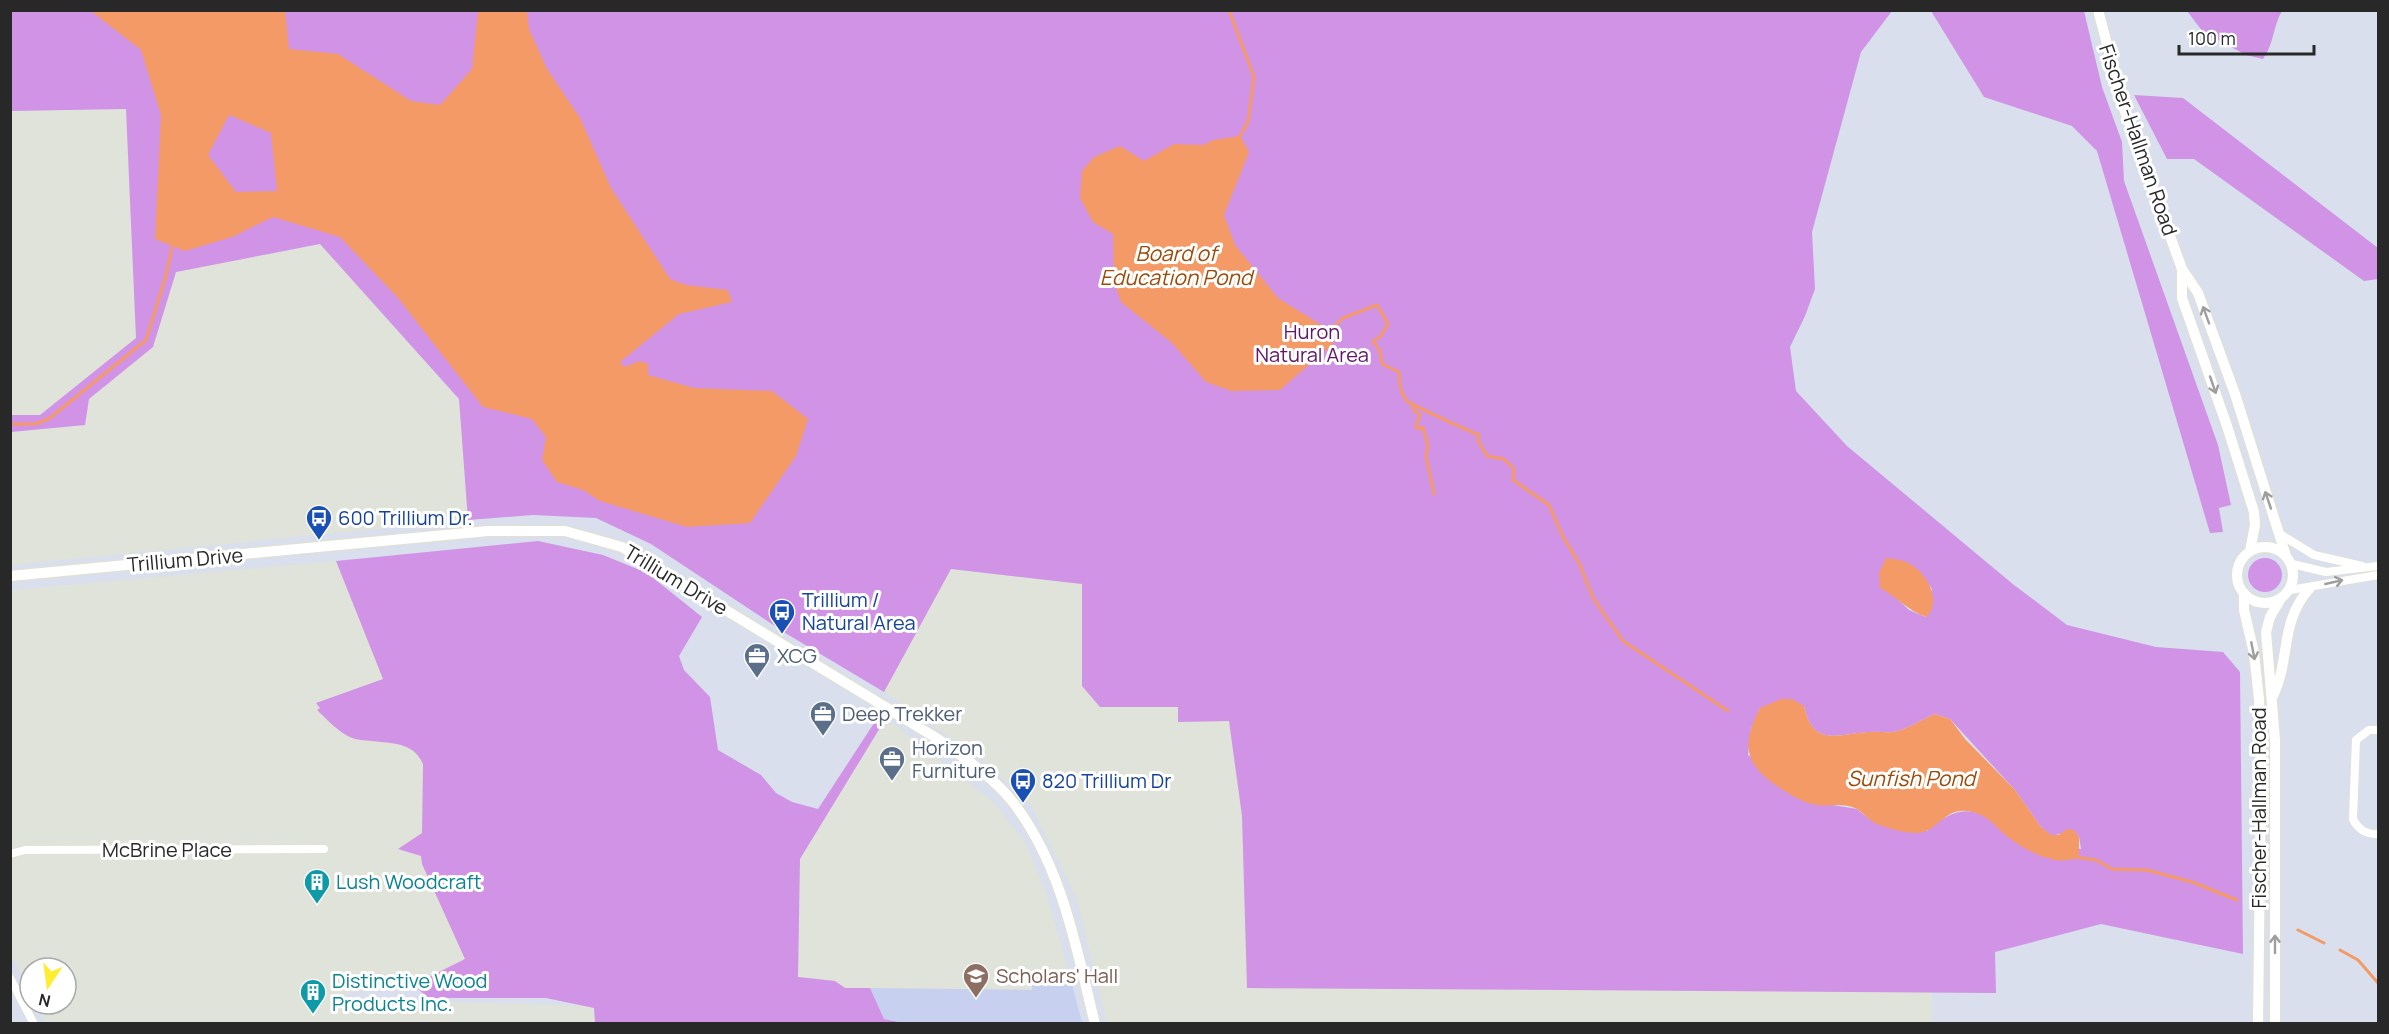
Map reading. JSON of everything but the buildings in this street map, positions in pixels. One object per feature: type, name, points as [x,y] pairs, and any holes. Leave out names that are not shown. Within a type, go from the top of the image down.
[{"type":"main road","name":"Fischer-Hallman Road","points":[[2098,10],[2124,109],[2182,268],[2199,293],[2235,394],[2289,560]]},
{"type":"main road","name":"Fischer-Hallman Road","points":[[2182,268],[2182,298],[2227,426],[2254,512],[2255,525],[2250,551]]},
{"type":"main road","name":"Trillium Drive","points":[[10,576],[488,531],[537,529],[565,531],[622,547],[938,740],[986,775],[1011,800],[1036,836],[1051,864],[1095,1023]]},
{"type":"main road","points":[[2269,547],[2289,560],[2294,573],[2290,590],[2280,600],[2260,603],[2244,593],[2237,580],[2237,572],[2244,556],[2250,551],[2269,547]]},
{"type":"main road","points":[[2273,696],[2282,678],[2288,628],[2298,604],[2310,588]]},
{"type":"main road","name":"Fischer-Hallman Road","points":[[2244,593],[2244,610],[2254,653],[2259,699],[2261,773],[2258,1023]]},
{"type":"main road","name":"Fischer-Hallman Road","points":[[2275,1023],[2276,834],[2273,696],[2266,632],[2270,617],[2280,600]]},
{"type":"street","points":[[2280,534],[2314,555],[2362,566]]},
{"type":"street","points":[[2289,560],[2326,572],[2362,566],[2379,566]]},
{"type":"street","points":[[2290,590],[2379,575]]},
{"type":"street","points":[[2379,730],[2369,730],[2356,740],[2353,819],[2356,827],[2363,832],[2379,834]]},
{"type":"street","name":"McBrine Place","points":[[10,854],[25,850],[324,849]]},
{"type":"street","points":[[10,978],[34,1023]]},
{"type":"shaded area","points":[[126,109],[136,338],[40,415],[11,415],[10,111]]},
{"type":"shaded area","points":[[320,244],[459,400],[468,520],[11,565],[11,432],[85,425],[89,399],[153,347],[176,272]]},
{"type":"shaded area","points":[[336,561],[386,681],[317,710],[423,747],[468,965],[323,999],[598,1006],[597,1023],[46,1023],[42,1016],[78,1016],[78,956],[18,956],[18,968],[11,954],[11,590]]},
{"type":"shaded area","points":[[950,569],[1083,584],[1082,686],[1178,707],[1178,722],[1229,721],[1242,816],[1247,987],[1932,992],[1932,1023],[1107,1023],[1077,899],[1031,805],[984,761],[884,692]]},
{"type":"shaded area","points":[[886,718],[993,802],[1026,844],[1046,893],[1069,972],[1033,969],[1032,990],[845,988],[835,981],[798,977],[800,859]]},
{"type":"shaded area","name":"Scholars' Hall","points":[[1033,969],[1069,972],[1082,1023],[903,1023],[884,1019],[870,988],[1032,990]]},
{"type":"green space","name":"Huron Natural Area","points":[[11,11],[1892,11],[1861,52],[1812,232],[1815,289],[1790,347],[1796,391],[1847,446],[2014,585],[2067,625],[2156,647],[2223,652],[2240,672],[2243,954],[2101,924],[1995,952],[1996,993],[1247,988],[1242,816],[1229,721],[1178,722],[1178,707],[1100,707],[1082,686],[1082,584],[951,569],[884,692],[787,634],[651,544],[596,518],[533,515],[468,520],[459,399],[320,244],[176,272],[153,347],[89,399],[85,425],[11,432],[10,415],[40,415],[136,338],[126,109],[11,111]],"holes":[[[1918,570],[1932,589],[1926,617],[1909,610],[1892,594]],[[1804,706],[1808,720],[1814,728],[1829,736],[1893,732],[1935,714],[1950,719],[2015,790],[2041,827],[2051,836],[2074,831],[2079,837],[2081,849],[2011,838],[1993,822],[1975,812],[1958,812],[1950,815],[1927,831],[1868,818],[1857,809],[1827,804],[1748,755],[1751,729],[1760,708]]]},
{"type":"green space","points":[[1931,11],[2084,11],[2102,87],[2122,142],[2124,181],[2218,445],[2231,505],[2219,508],[2223,532],[2210,533],[2097,151],[2072,126],[1984,97]]},
{"type":"green space","points":[[2187,11],[2282,11],[2263,59],[2246,55],[2203,32]]},
{"type":"green space","points":[[2134,95],[2183,98],[2378,248],[2378,279],[2364,281],[2194,159],[2167,159]]},
{"type":"green space","points":[[538,541],[603,555],[647,573],[702,617],[679,656],[684,670],[710,697],[718,750],[761,775],[776,793],[792,802],[818,809],[880,714],[886,718],[800,859],[798,977],[835,981],[845,988],[870,988],[884,1019],[903,1023],[595,1023],[594,1008],[546,998],[429,998],[413,985],[465,959],[422,864],[421,856],[398,849],[422,833],[423,764],[418,755],[402,745],[352,738],[338,730],[317,710],[320,708],[316,703],[383,679],[336,561]]},
{"type":"green space","points":[[2265,558],[2277,563],[2282,575],[2277,587],[2265,592],[2253,587],[2248,575],[2253,563]]},
{"type":"water","points":[[91,11],[285,11],[289,49],[338,54],[411,101],[440,105],[472,69],[478,11],[527,11],[529,29],[547,69],[580,118],[611,188],[670,279],[686,285],[728,290],[732,302],[679,314],[620,362],[624,367],[640,361],[648,364],[648,375],[694,388],[772,391],[808,419],[796,456],[750,523],[687,527],[600,501],[583,490],[557,482],[542,460],[546,437],[532,419],[483,407],[398,298],[340,237],[273,217],[232,237],[185,251],[155,239],[161,115],[141,50]],"holes":[[[229,115],[271,133],[277,191],[236,192],[208,155]]]},
{"type":"water","name":"Board of Education Pond","points":[[1240,136],[1249,152],[1224,215],[1235,245],[1278,298],[1323,326],[1334,343],[1280,390],[1231,391],[1206,382],[1172,343],[1121,302],[1114,282],[1113,234],[1093,222],[1080,198],[1082,171],[1094,157],[1120,146],[1144,161],[1174,144],[1204,145],[1213,140]]},
{"type":"water","points":[[1886,558],[1906,562],[1920,571],[1925,578],[1930,586],[1933,602],[1927,617],[1880,588],[1879,573]]},
{"type":"water","name":"Sunfish Pond","points":[[1781,699],[1792,699],[1804,706],[1808,720],[1814,728],[1829,736],[1898,731],[1935,714],[1950,719],[1965,739],[2015,790],[2041,827],[2051,835],[2059,835],[2067,829],[2074,830],[2079,837],[2079,856],[2062,860],[2043,857],[2009,838],[1990,821],[1976,813],[1957,811],[1926,831],[1915,833],[1879,825],[1852,807],[1817,805],[1797,798],[1759,771],[1749,753],[1750,733],[1760,708]]},
{"type":"waterway","points":[[1229,10],[1254,77],[1248,122],[1240,136]]},
{"type":"waterway","points":[[10,424],[36,424],[50,418],[146,340],[166,275],[173,243]]},
{"type":"waterway","points":[[1327,333],[1343,318],[1377,305],[1388,324],[1380,337],[1373,341],[1380,351],[1382,364],[1399,372],[1401,390],[1406,400],[1479,435],[1478,441],[1487,456],[1504,459],[1514,469],[1513,480],[1549,505],[1562,535],[1579,563],[1593,598],[1623,641],[1728,711]]},
{"type":"waterway","points":[[1412,404],[1413,409],[1420,415],[1416,426],[1418,429],[1423,427],[1428,446],[1426,456],[1434,494]]},
{"type":"waterway","points":[[2075,857],[2096,860],[2112,869],[2147,870],[2192,882],[2237,900]]},
{"type":"waterway","points":[[2298,930],[2324,943]]},
{"type":"waterway","points":[[2340,950],[2358,960],[2378,983]]},
{"type":"place","name":"600 Trillium Dr.","points":[[319,541]]},
{"type":"place","name":"Trillium / Natural Area","points":[[782,635]]},
{"type":"place","name":"XCG","points":[[757,679]]},
{"type":"place","name":"Deep Trekker","points":[[823,737]]},
{"type":"place","name":"Horizon Furniture","points":[[892,782]]},
{"type":"place","name":"820 Trillium Dr","points":[[1023,804]]},
{"type":"place","name":"Lush Woodcraft","points":[[317,905]]},
{"type":"place","name":"Scholars' Hall","points":[[976,999]]},
{"type":"place","name":"Distinctive Wood Products Inc.","points":[[313,1015]]}]
